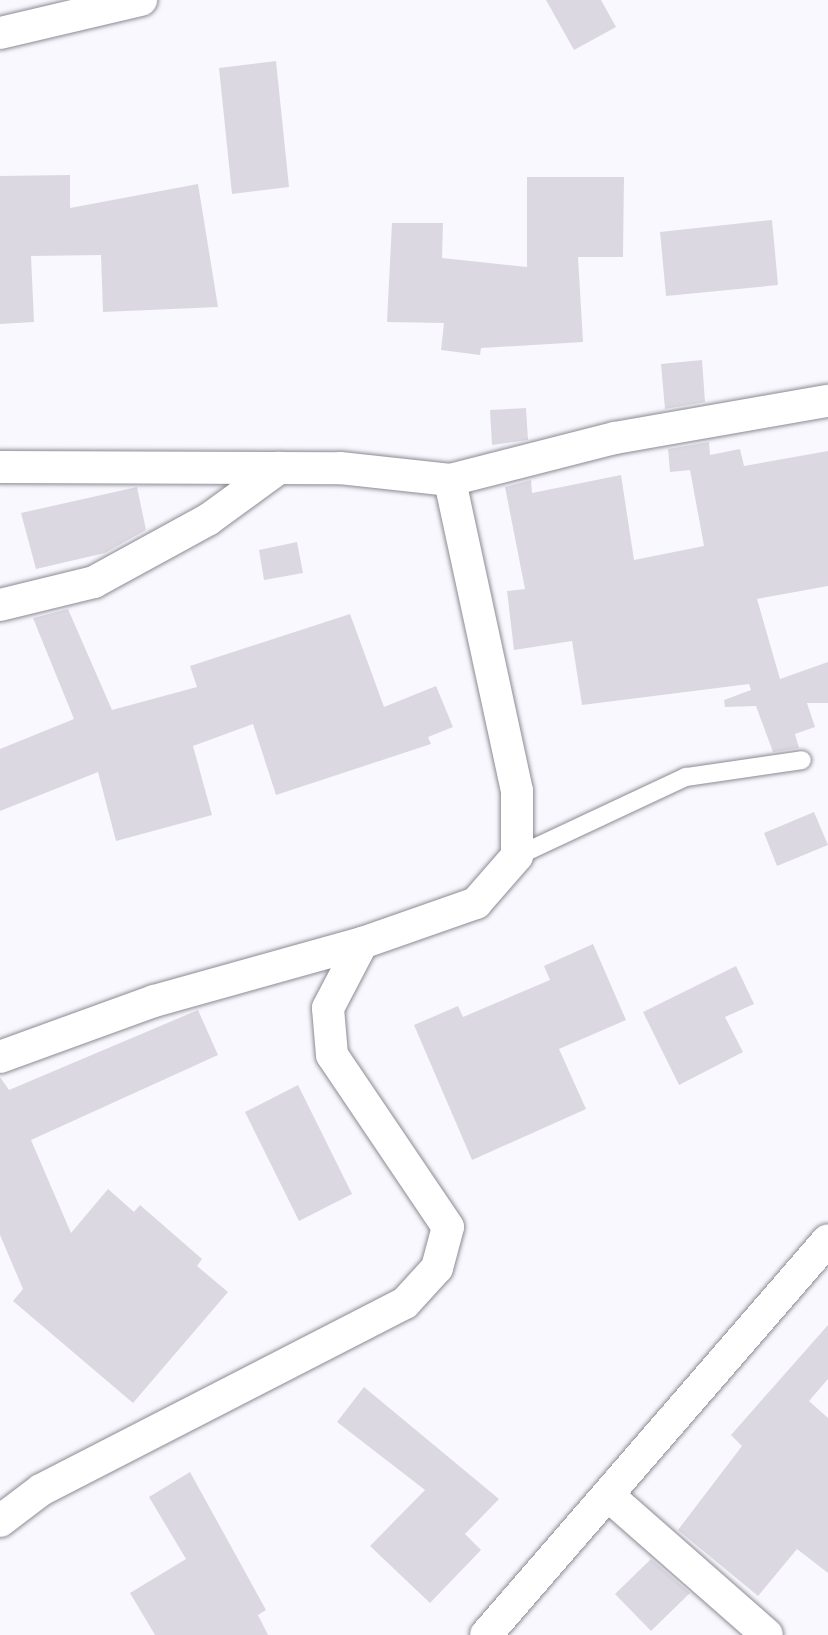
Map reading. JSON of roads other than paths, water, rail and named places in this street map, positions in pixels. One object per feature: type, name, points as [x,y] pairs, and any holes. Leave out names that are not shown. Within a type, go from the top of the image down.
[{"type":"street","points":[[0,34],[141,0]]},
{"type":"street","points":[[0,467],[279,468],[450,480],[615,438],[828,402]]},
{"type":"street","points":[[0,605],[94,582],[208,519],[279,468]]},
{"type":"street","points":[[0,1057],[154,1001],[362,943],[476,902],[517,856],[518,791],[450,480]]},
{"type":"street","points":[[0,1521],[41,1490],[405,1302],[436,1268],[448,1226],[332,1055],[328,1008],[362,943]]},
{"type":"street","points":[[486,1635],[828,1240]]},
{"type":"street","points":[[609,1496],[767,1635]]},
{"type":"lane","points":[[517,856],[686,777],[802,760]]}]
